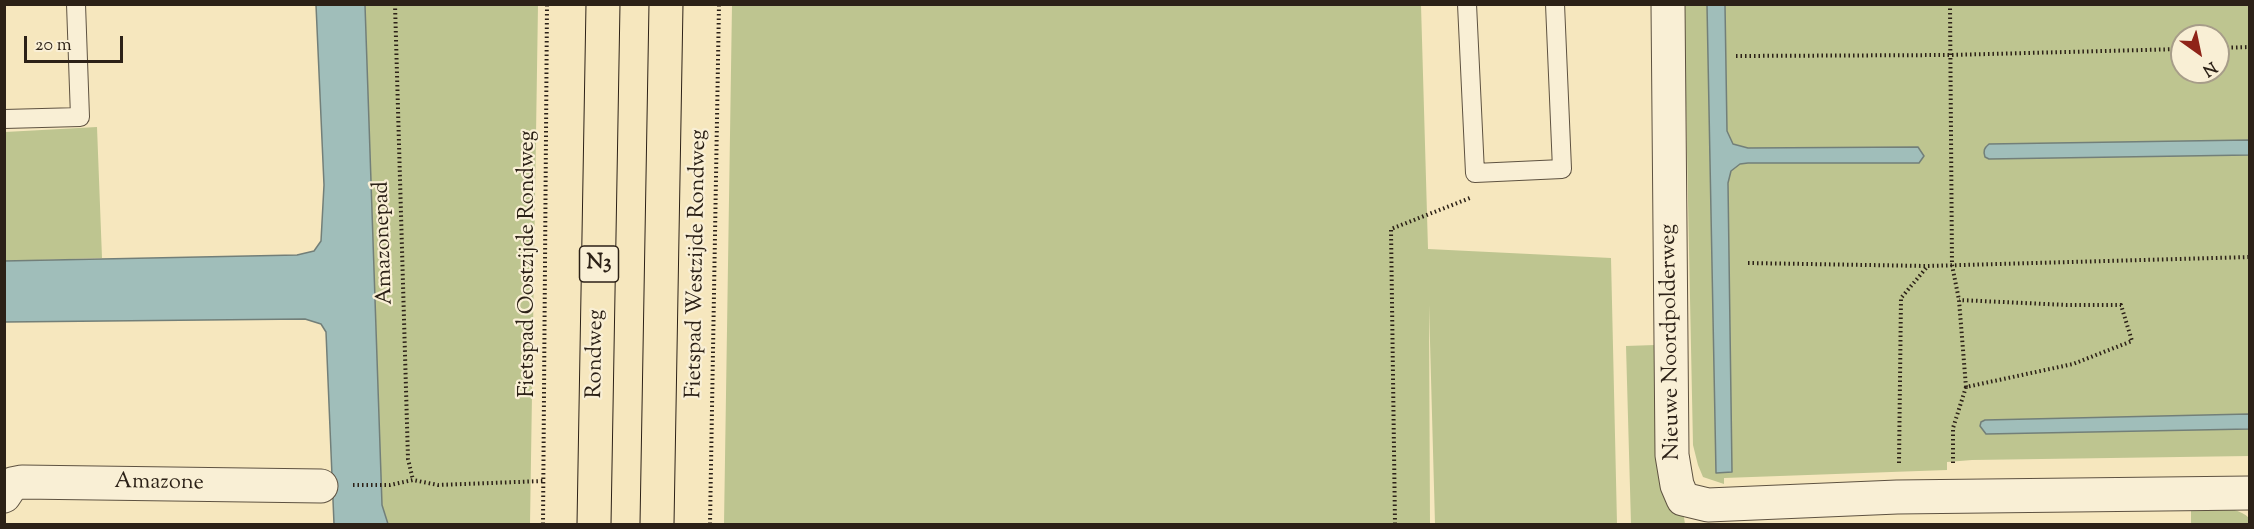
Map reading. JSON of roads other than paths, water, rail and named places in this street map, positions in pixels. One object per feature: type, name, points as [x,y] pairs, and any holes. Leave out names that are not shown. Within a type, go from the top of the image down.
[{"type":"highway","name":"Rondweg","points":[[594,525],[603,4]]},
{"type":"highway","points":[[657,525],[666,4]]},
{"type":"street","name":"Nieuwe Noordpolderweg","points":[[1668,4],[1672,455],[1677,485],[1683,499],[1708,505],[1898,497],[2250,493]]},
{"type":"street","name":"Amazone","points":[[4,496],[12,484],[22,482],[321,486]]},
{"type":"lane","points":[[4,118],[80,117],[76,4]]},
{"type":"lane","points":[[1467,4],[1475,173],[1562,169],[1556,4]]},
{"type":"water","points":[[316,5],[365,5],[382,505],[388,524],[334,524],[326,332],[321,324],[305,319],[5,322],[4,261],[297,255],[314,251],[321,241],[324,185]]},
{"type":"water","points":[[1707,5],[1725,5],[1727,131],[1733,144],[1748,148],[1918,147],[1924,156],[1919,163],[1748,163],[1740,164],[1731,171],[1728,183],[1732,472],[1716,473]]},
{"type":"water","points":[[2249,140],[2249,155],[1989,159],[1984,153],[1989,144]]},
{"type":"water","points":[[2249,414],[2249,429],[1986,434],[1980,426],[1985,420]]}]
